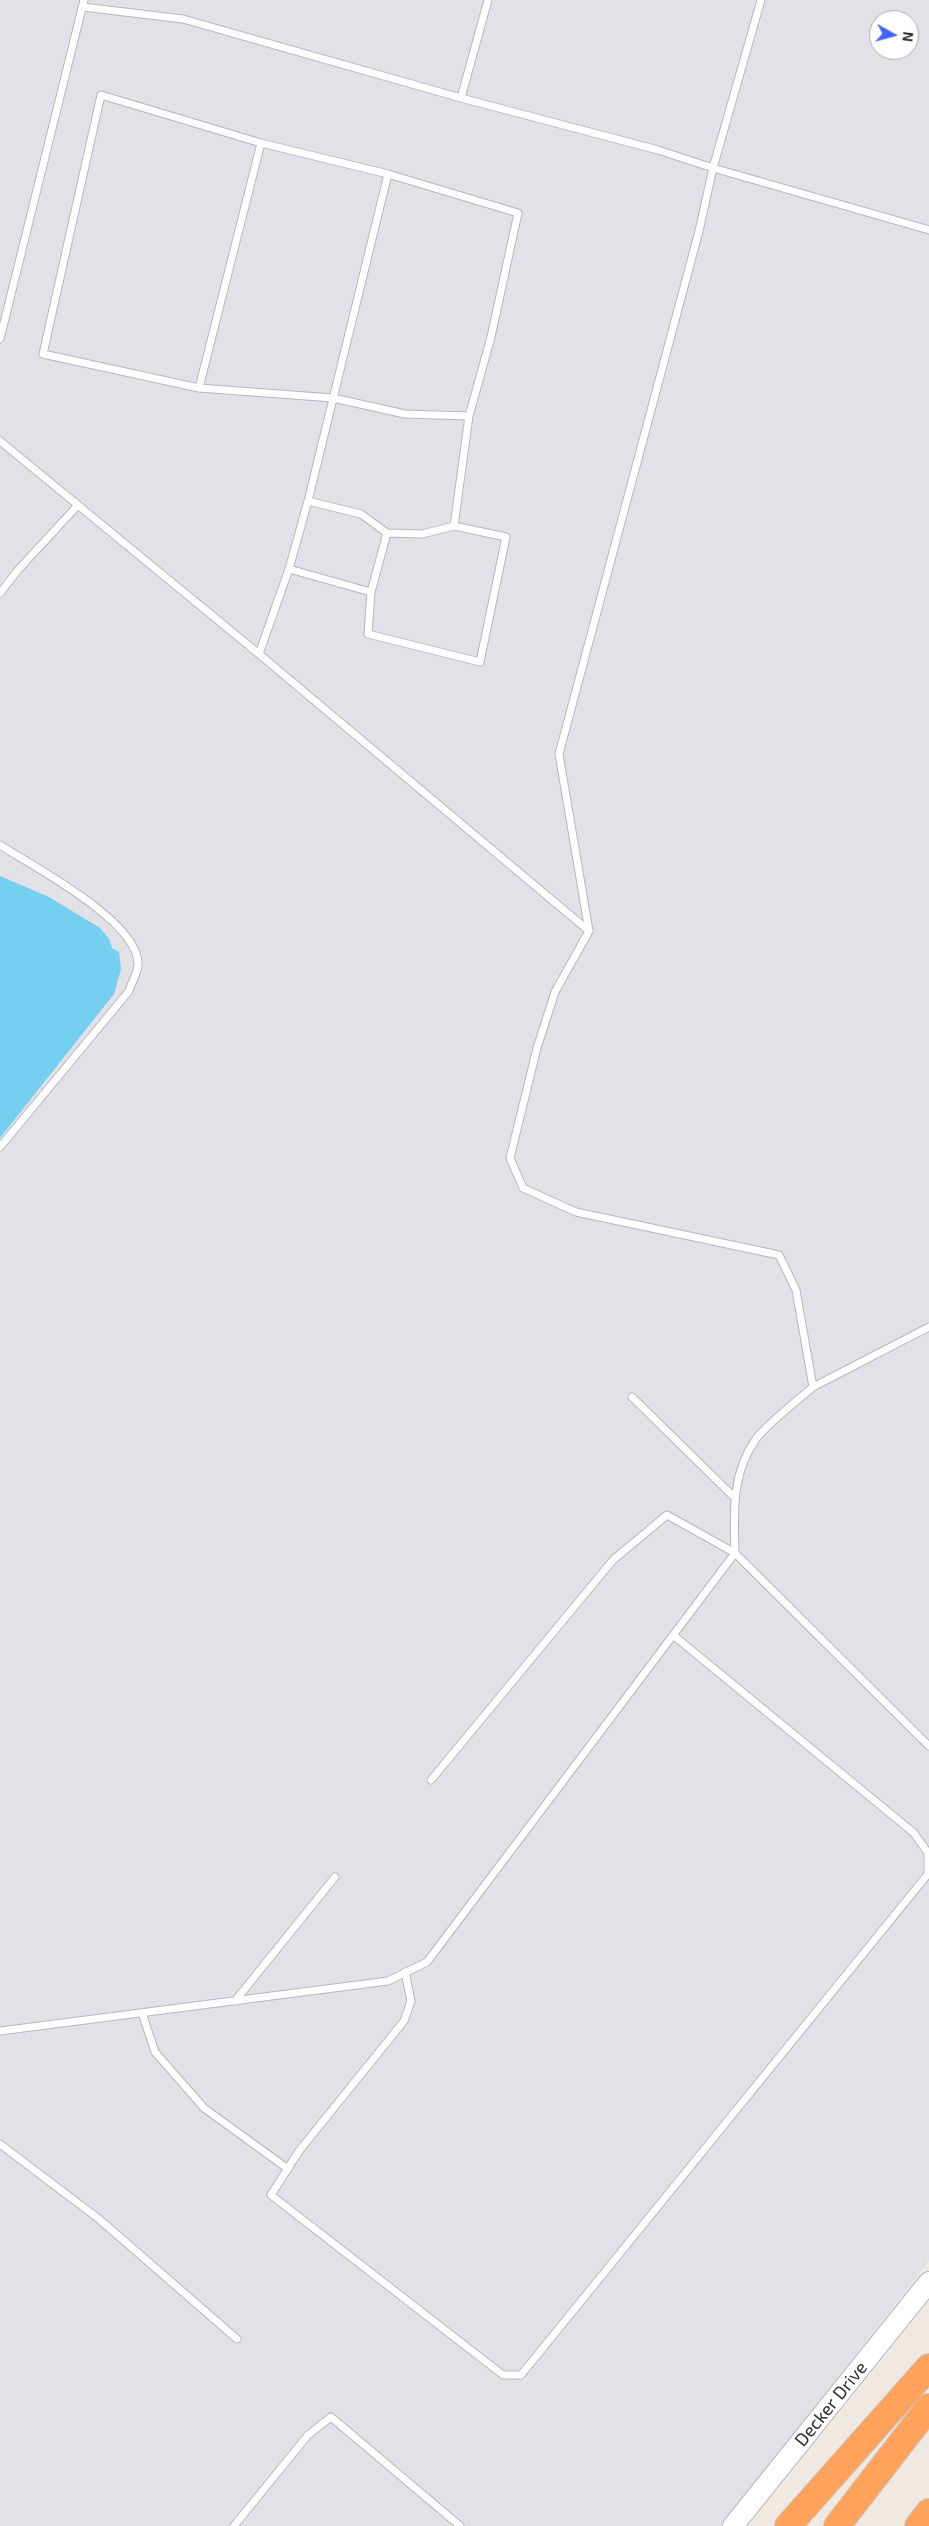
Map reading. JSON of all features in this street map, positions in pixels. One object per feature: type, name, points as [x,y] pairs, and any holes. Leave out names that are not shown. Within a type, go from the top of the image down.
[{"type":"highway","points":[[788,2526],[929,2367]]},
{"type":"highway","points":[[837,2526],[929,2407]]},
{"type":"highway","points":[[918,2526],[929,2512]]},
{"type":"main road","name":"Decker Drive","points":[[733,2526],[929,2282]]},
{"type":"lane","points":[[461,98],[488,0]]},
{"type":"lane","points":[[761,0],[713,168],[699,231],[559,754],[589,931],[555,992],[537,1048],[510,1158],[523,1188],[576,1212],[779,1255],[796,1290],[813,1387]]},
{"type":"lane","points":[[0,339],[84,3],[183,19],[461,98],[658,150],[713,168],[929,230]]},
{"type":"lane","points":[[454,526],[469,416],[491,337],[518,213],[388,174],[261,143],[101,95],[43,354],[199,388],[333,398],[405,414],[469,416]]},
{"type":"lane","points":[[199,388],[261,143]]},
{"type":"lane","points":[[259,654],[289,569],[308,501],[388,174]]},
{"type":"lane","points":[[0,441],[259,654],[589,931]]},
{"type":"lane","points":[[308,501],[362,514],[387,533],[422,534],[454,526],[506,537],[480,662],[368,634],[371,592],[387,533]]},
{"type":"lane","points":[[0,593],[18,570],[78,505]]},
{"type":"lane","points":[[289,569],[371,592]]},
{"type":"lane","points":[[0,845],[104,911],[129,937],[138,965],[129,991],[0,1147]]},
{"type":"lane","points":[[0,2031],[388,1980],[426,1962],[735,1553],[734,1497],[745,1459],[757,1438],[813,1387],[929,1327]]},
{"type":"lane","points":[[632,1397],[734,1497]]},
{"type":"lane","points":[[431,1780],[613,1560],[667,1515],[735,1553],[929,1746]]},
{"type":"lane","points":[[405,1972],[411,2001],[404,2021],[326,2116],[271,2196],[502,2375],[521,2376],[928,1874],[928,1853],[914,1833],[674,1635]]},
{"type":"lane","points":[[235,2001],[335,1877]]},
{"type":"lane","points":[[142,2013],[156,2052],[204,2108],[288,2169]]},
{"type":"lane","points":[[0,2144],[99,2219],[237,2339]]},
{"type":"lane","points":[[234,2526],[308,2435],[331,2417],[460,2526]]},
{"type":"shaded area","points":[[0,0],[929,0],[929,2261],[721,2526],[0,2526]]},
{"type":"water","points":[[0,876],[49,897],[100,928],[109,939],[112,948],[119,952],[121,969],[114,994],[0,1138]]}]
